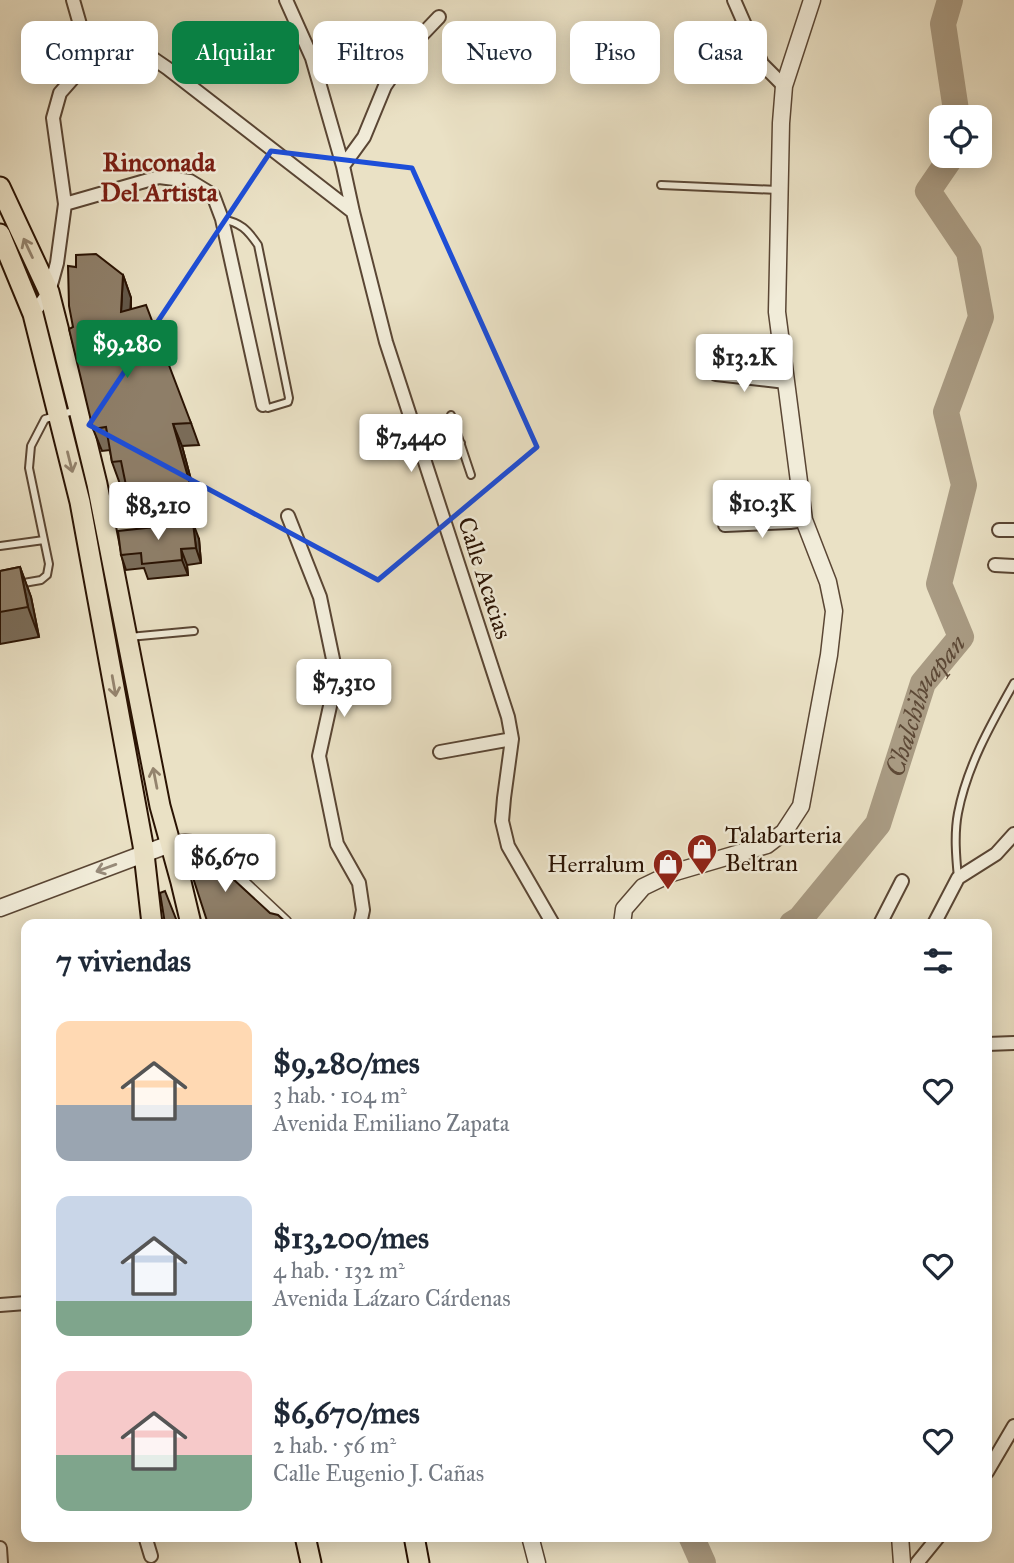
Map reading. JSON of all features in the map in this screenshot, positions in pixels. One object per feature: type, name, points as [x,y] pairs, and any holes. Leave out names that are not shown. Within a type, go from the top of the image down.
[{"type":"main road","points":[[0,187],[49,292],[97,484],[160,806],[190,919]]},
{"type":"main road","points":[[0,234],[33,314],[80,502],[144,854],[151,919]]},
{"type":"main road","points":[[306,1542],[311,1563]]},
{"type":"main road","points":[[415,1542],[419,1563]]},
{"type":"street","points":[[73,0],[79,21]]},
{"type":"street","name":"Calle Acacias","points":[[286,0],[312,58],[343,166],[386,342],[503,704],[512,739],[502,821],[508,846],[550,919]]},
{"type":"street","points":[[734,0],[762,64],[784,86]]},
{"type":"street","points":[[623,919],[624,909],[643,887],[672,873],[766,845],[784,832],[801,806],[829,655],[834,611],[828,582],[804,520],[777,312],[780,122],[784,86],[811,0]]},
{"type":"street","points":[[343,166],[364,137],[386,86],[416,41],[439,17]]},
{"type":"street","points":[[158,62],[353,212]]},
{"type":"street","points":[[33,314],[49,292],[57,263],[65,204],[53,118],[60,93],[68,84]]},
{"type":"street","points":[[65,204],[159,177],[190,181],[213,195],[222,219],[263,405]]},
{"type":"street","points":[[716,374],[786,382]]},
{"type":"street","points":[[288,516],[320,597],[334,664],[332,697],[320,756],[337,844],[359,883],[363,911],[361,919]]},
{"type":"street","points":[[725,525],[804,520]]},
{"type":"street","points":[[999,530],[1014,530]]},
{"type":"street","points":[[995,565],[1014,566]]},
{"type":"street","points":[[440,752],[512,739]]},
{"type":"street","points":[[937,919],[958,878],[996,855],[1014,834]]},
{"type":"street","points":[[0,908],[170,844],[185,843],[199,844],[279,919]]},
{"type":"street","points":[[883,919],[902,881]]},
{"type":"street","points":[[992,1044],[1014,1043]]},
{"type":"street","points":[[0,1304],[21,1303]]},
{"type":"street","points":[[992,1463],[1014,1426]]},
{"type":"street","points":[[146,1542],[150,1556]]},
{"type":"street","points":[[532,1542],[537,1563]]},
{"type":"street","points":[[900,1542],[902,1563]]},
{"type":"street","points":[[917,1563],[934,1542]]},
{"type":"street","points":[[0,1548],[1,1563]]},
{"type":"lane","points":[[661,185],[779,190]]},
{"type":"lane","points":[[222,219],[238,223],[258,244],[289,398],[288,402],[268,408],[263,405]]},
{"type":"lane","points":[[16,584],[41,580],[47,575],[49,564],[29,468],[31,446],[46,419],[79,410]]},
{"type":"lane","points":[[452,415],[471,475]]},
{"type":"lane","points":[[422,453],[461,443]]},
{"type":"lane","points":[[0,547],[44,540]]},
{"type":"lane","points":[[127,637],[194,631]]},
{"type":"lane","points":[[958,878],[957,815],[965,783],[990,726],[1014,683]]},
{"type":"highlighted area","points":[[271,151],[412,168],[537,447],[378,580],[89,425]]},
{"type":"building","points":[[96,254],[123,275],[121,312],[146,305],[191,423],[173,424],[190,484],[184,486],[186,494],[160,500],[158,489],[128,495],[121,461],[112,462],[106,427],[93,429],[69,329],[73,327],[69,306],[68,266],[76,267],[76,255]]},
{"type":"building","points":[[193,523],[196,548],[181,549],[182,560],[142,564],[141,553],[121,555],[118,531]]},
{"type":"building","points":[[20,567],[28,607],[0,612],[0,571]]},
{"type":"building","points":[[189,843],[194,843],[270,913],[282,919],[206,919],[185,853]]},
{"type":"building","points":[[165,891],[176,919],[164,919],[160,893]]},
{"type":"waterway","name":"Chalchihuapan","points":[[950,0],[943,24],[955,105]]},
{"type":"waterway","name":"Chalchihuapan","points":[[800,919],[878,824],[923,683],[961,637],[939,584],[964,485],[946,412],[981,317],[969,252],[928,191],[944,168]]},
{"type":"waterway","name":"Chalchihuapan","points":[[694,1542],[703,1563]]},
{"type":"place","name":"Talabarteria Beltran","points":[[702,876]]},
{"type":"place","name":"Herralum","points":[[668,891]]},
{"type":"district","name":"Rinconada Del Artista","points":[[159,177]]}]
